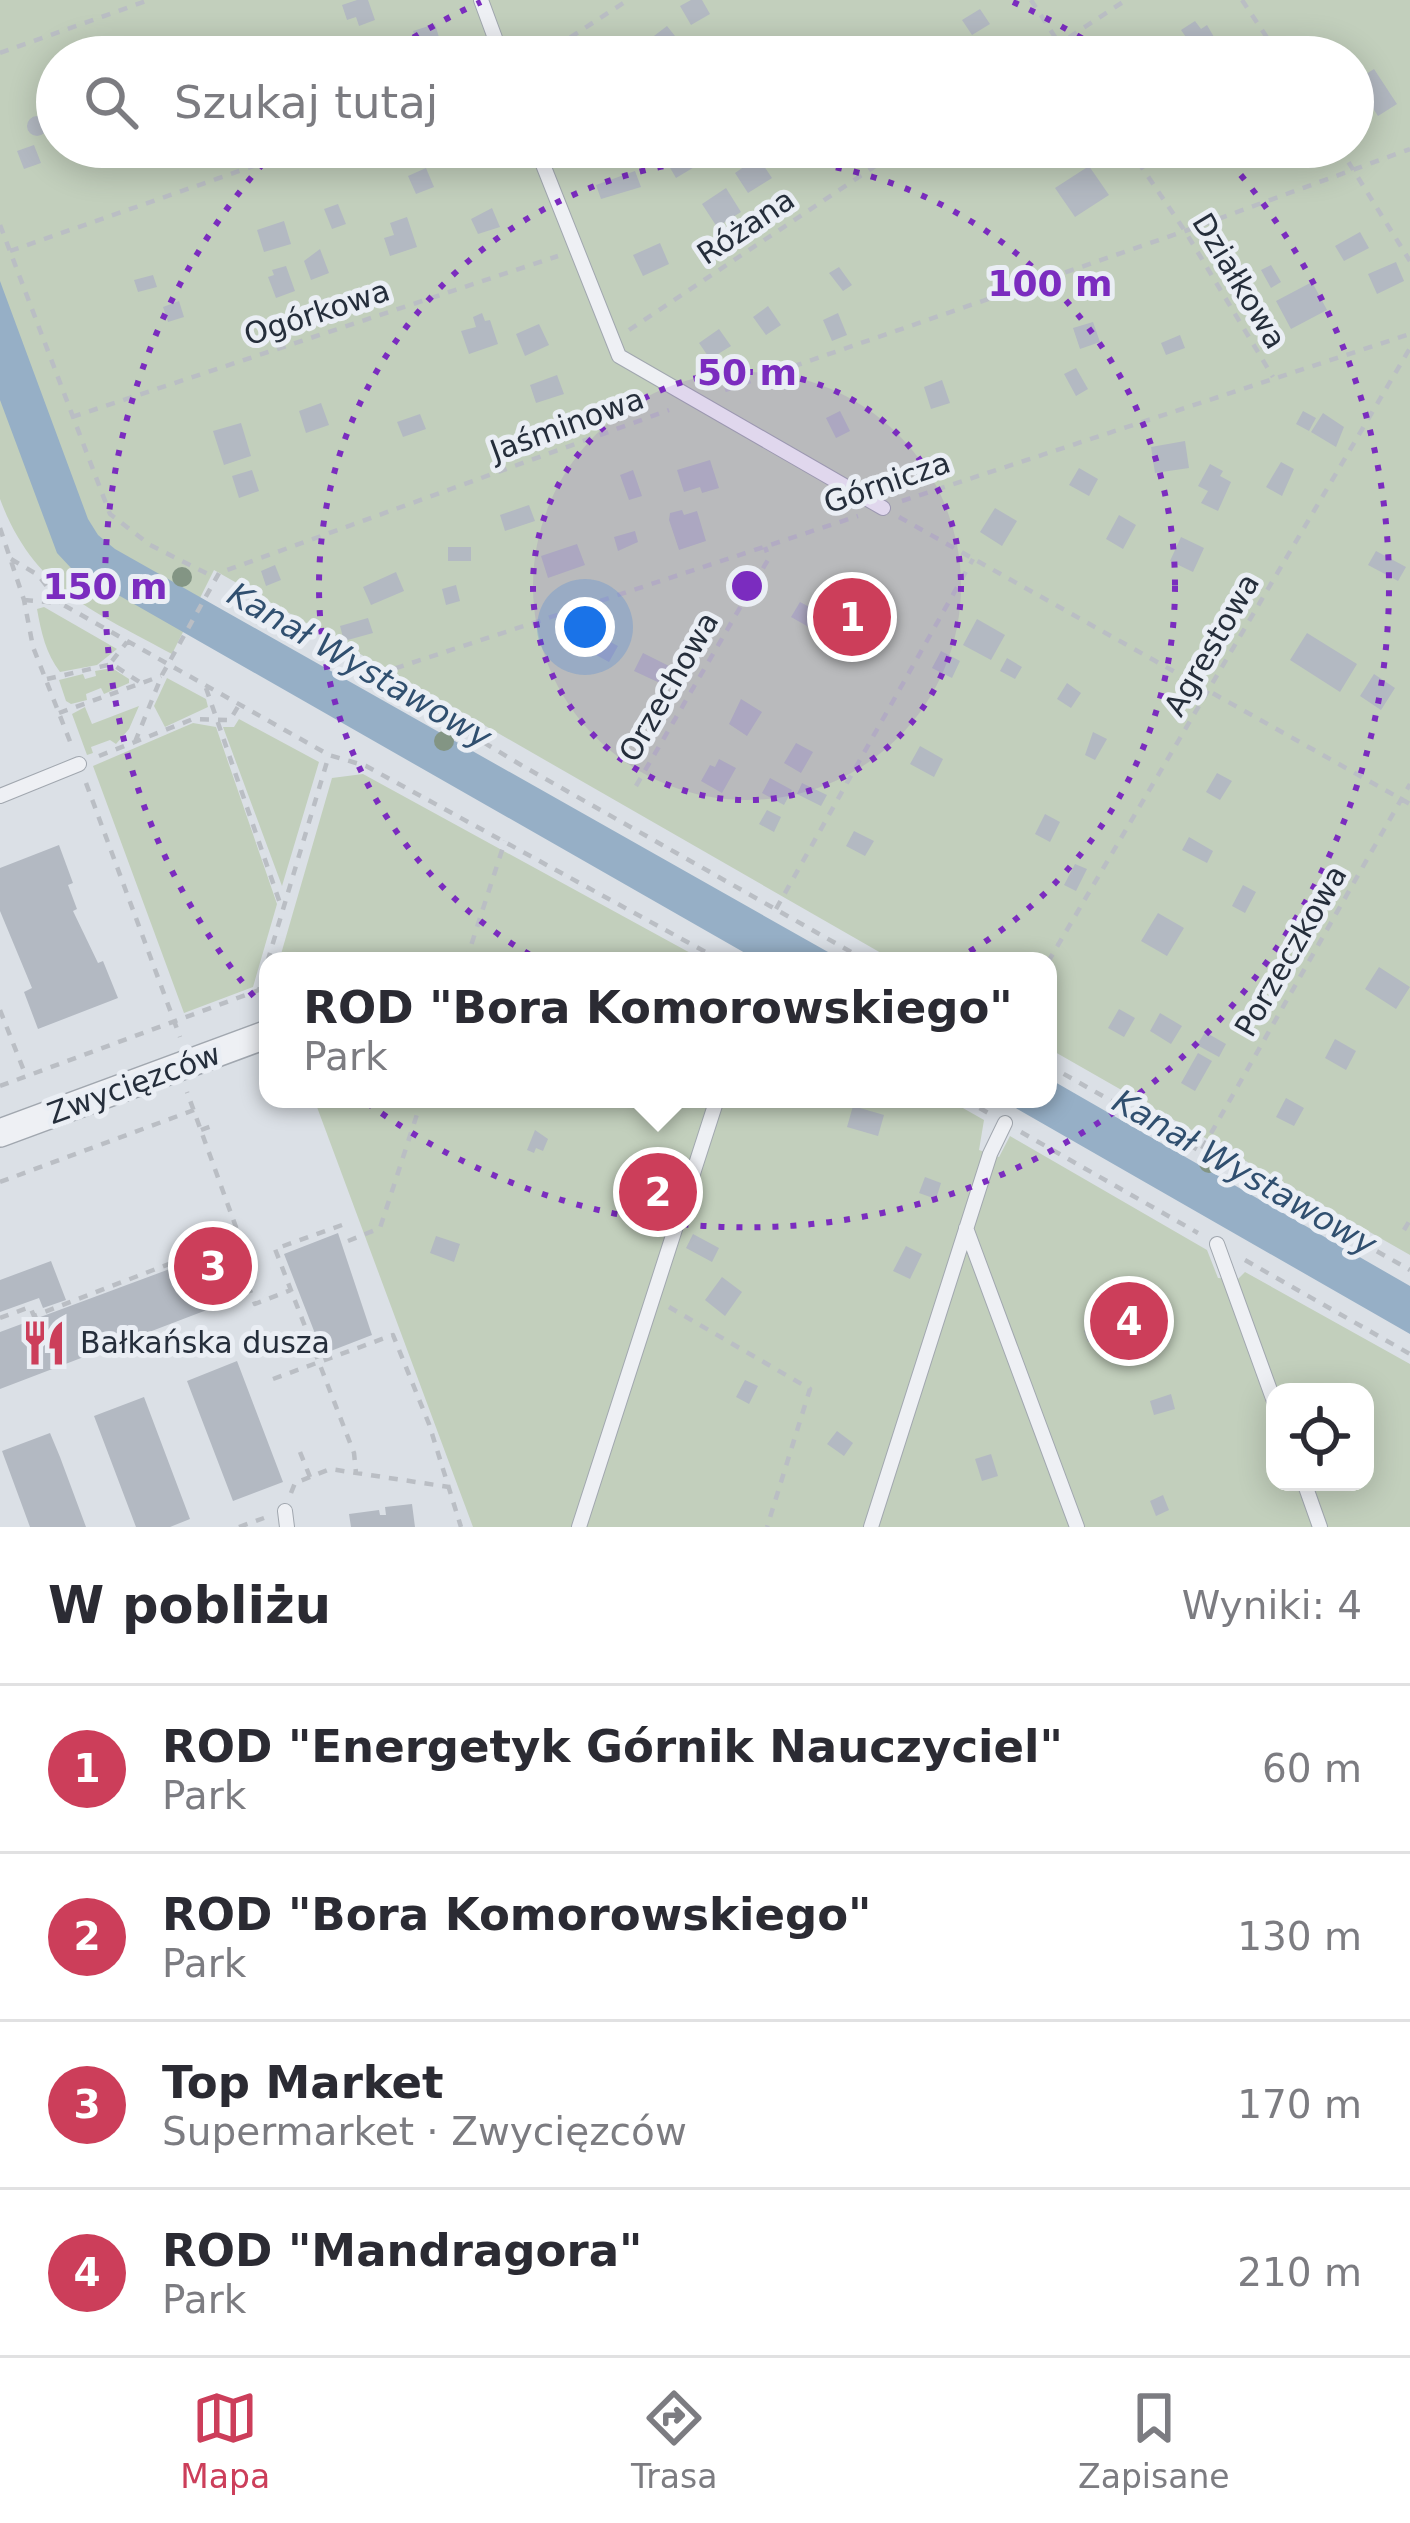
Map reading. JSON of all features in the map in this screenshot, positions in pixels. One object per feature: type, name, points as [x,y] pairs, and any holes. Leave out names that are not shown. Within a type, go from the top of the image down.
[{"type":"street","name":"Zwycięzców","points":[[0,1133],[259,1037]]},
{"type":"lane","points":[[481,0],[494,36]]},
{"type":"lane","points":[[544,168],[619,356],[883,508]]},
{"type":"lane","points":[[0,796],[79,764]]},
{"type":"lane","points":[[579,1527],[714,1108]]},
{"type":"lane","points":[[871,1527],[990,1154],[1005,1123]]},
{"type":"lane","points":[[966,1228],[1077,1527]]},
{"type":"lane","points":[[1216,1244],[1267,1383]]},
{"type":"lane","points":[[1307,1491],[1320,1527]]},
{"type":"lane","points":[[285,1510],[287,1527]]},
{"type":"path","points":[[48,36],[149,0]]},
{"type":"path","points":[[572,36],[628,0]]},
{"type":"path","points":[[1030,0],[1054,36]]},
{"type":"path","points":[[1071,36],[1126,0]]},
{"type":"path","points":[[1242,0],[1266,36]]},
{"type":"path","points":[[0,53],[36,40]]},
{"type":"path","name":"Jaśminowa","points":[[1374,161],[1410,149]]},
{"type":"path","points":[[10,251],[248,168]]},
{"type":"path","name":"Różana","points":[[611,342],[872,168]]},
{"type":"path","name":"Działkowa","points":[[1143,168],[1273,377]]},
{"type":"path","points":[[1352,168],[1410,261]]},
{"type":"path","name":"Jaśminowa","points":[[218,579],[219,573],[1352,168]]},
{"type":"path","points":[[0,225],[104,502],[116,522],[218,579],[162,675],[135,742]]},
{"type":"path","name":"Ogórkowa","points":[[72,417],[575,250]]},
{"type":"path","name":"Górnicza","points":[[776,910],[520,765],[378,674],[1410,334]]},
{"type":"path","name":"Agrestowa","points":[[1054,952],[1410,347]]},
{"type":"path","points":[[883,508],[1410,804]]},
{"type":"path","points":[[0,528],[24,600],[33,647],[174,1021],[194,1110],[237,1230],[185,1251],[187,1257],[34,1316],[30,1307],[0,1318]]},
{"type":"path","name":"Orzechowa","points":[[636,786],[769,558],[765,547]]},
{"type":"path","points":[[11,559],[38,575],[60,603],[169,666],[329,755],[366,766],[706,952]]},
{"type":"path","points":[[851,952],[776,910],[973,559]]},
{"type":"path","points":[[24,600],[60,603]]},
{"type":"path","points":[[47,679],[112,664],[127,642]]},
{"type":"path","points":[[112,664],[141,682]]},
{"type":"path","points":[[59,713],[162,675]]},
{"type":"path","points":[[206,686],[283,909]]},
{"type":"path","points":[[79,764],[193,719],[230,720],[239,705]]},
{"type":"path","points":[[270,952],[329,755]]},
{"type":"path","name":"Porzeczkowa","points":[[1202,1149],[1410,784]]},
{"type":"path","points":[[469,952],[506,841]]},
{"type":"path","points":[[0,1086],[259,990]]},
{"type":"path","points":[[0,1010],[26,1076]]},
{"type":"path","points":[[1057,1070],[1410,1270]]},
{"type":"path","points":[[348,1241],[380,1228],[419,1108]]},
{"type":"path","points":[[979,1108],[1410,1354]]},
{"type":"path","points":[[0,1182],[194,1110]]},
{"type":"path","points":[[201,1130],[217,1124]]},
{"type":"path","points":[[1404,1230],[1410,1220]]},
{"type":"path","points":[[341,1225],[275,1250],[353,1453],[356,1473]]},
{"type":"path","points":[[229,1234],[255,1304],[291,1291]]},
{"type":"path","points":[[654,1298],[810,1389],[767,1527]]},
{"type":"path","points":[[272,1378],[393,1335],[429,1424],[461,1527]]},
{"type":"path","points":[[300,1453],[310,1477]]},
{"type":"path","points":[[239,1527],[285,1510],[295,1483],[330,1468],[449,1487]]},
{"type":"green space","points":[[0,0],[1410,0],[1410,1255],[1057,1053],[1057,952],[879,952],[214,570],[172,654],[70,594],[30,556],[0,499]]},
{"type":"green space","points":[[44,607],[117,649],[97,665],[60,672],[42,634],[37,609]]},
{"type":"green space","points":[[112,668],[129,683],[104,694],[101,688],[86,694],[87,700],[66,701],[59,680],[83,674],[85,679],[96,676],[95,671]]},
{"type":"green space","points":[[167,678],[206,699],[208,707],[165,727],[154,706]]},
{"type":"green space","points":[[139,706],[116,744],[110,740],[91,747],[93,753],[87,755],[72,714],[85,707],[92,724]]},
{"type":"green space","points":[[239,719],[319,762],[282,886],[223,727],[234,727]]},
{"type":"green space","points":[[193,723],[216,727],[277,904],[263,952],[259,952],[253,987],[184,1013],[93,766]]},
{"type":"green space","points":[[363,774],[689,952],[282,952],[332,778]]},
{"type":"green space","points":[[317,1108],[963,1108],[984,1120],[979,1150],[999,1157],[1010,1136],[1207,1250],[1218,1278],[1238,1279],[1245,1272],[1410,1364],[1410,1527],[473,1527]]},
{"type":"water","points":[[0,281],[88,519],[115,549],[828,952],[743,952],[71,568],[57,553],[0,400]]},
{"type":"water","points":[[1057,1083],[1410,1286],[1410,1334],[1016,1108],[1057,1108]]},
{"type":"building","points":[[368,0],[375,20],[359,26],[356,17],[347,20],[342,5]]},
{"type":"building","points":[[702,0],[710,14],[691,25],[680,6]]},
{"type":"building","points":[[980,9],[990,24],[972,35],[962,20]]},
{"type":"building","points":[[1195,21],[1201,29],[1207,25],[1213,36],[1185,36],[1181,30]]},
{"type":"building","points":[[435,24],[439,36],[414,36],[413,31]]},
{"type":"building","points":[[667,26],[675,36],[654,36]]},
{"type":"building","points":[[1374,69],[1397,104],[1378,116],[1374,110]]},
{"type":"building","points":[[36,116],[36,136],[27,126]]},
{"type":"building","points":[[34,145],[36,165],[24,169],[17,151]]},
{"type":"building","points":[[426,168],[434,187],[416,194],[408,176]]},
{"type":"building","points":[[670,168],[693,168],[676,178]]},
{"type":"building","points":[[742,168],[765,168],[772,178],[748,193],[735,173]]},
{"type":"building","points":[[1090,168],[1109,195],[1075,217],[1055,188]]},
{"type":"building","points":[[635,171],[641,187],[601,199],[596,185]]},
{"type":"building","points":[[726,188],[741,212],[717,227],[702,204]]},
{"type":"building","points":[[338,204],[346,224],[332,229],[324,209]]},
{"type":"building","points":[[492,208],[500,227],[478,234],[471,219]]},
{"type":"building","points":[[407,217],[417,247],[390,256],[384,238],[394,235],[390,223]]},
{"type":"building","points":[[284,221],[291,244],[264,252],[257,230]]},
{"type":"building","points":[[1360,232],[1369,248],[1344,261],[1335,246]]},
{"type":"building","points":[[660,243],[669,264],[643,276],[633,255]]},
{"type":"building","points":[[320,249],[329,273],[311,280],[304,261]]},
{"type":"building","points":[[1396,262],[1404,281],[1377,294],[1368,274]]},
{"type":"building","points":[[1271,265],[1281,282],[1271,288],[1261,270]]},
{"type":"building","points":[[286,266],[295,291],[276,298],[268,277],[274,275],[272,270]]},
{"type":"building","points":[[839,267],[852,285],[843,291],[829,273]]},
{"type":"building","points":[[153,275],[157,287],[138,292],[134,280]]},
{"type":"building","points":[[1312,282],[1327,310],[1291,329],[1276,301]]},
{"type":"building","points":[[179,301],[184,317],[168,322],[163,307]]},
{"type":"building","points":[[768,306],[781,325],[766,335],[753,317]]},
{"type":"building","points":[[482,313],[485,321],[490,320],[498,344],[469,354],[461,331],[476,327],[473,317]]},
{"type":"building","points":[[838,313],[847,335],[832,341],[823,320]]},
{"type":"building","points":[[1093,322],[1100,342],[1080,349],[1073,328]]},
{"type":"building","points":[[539,324],[549,345],[525,356],[516,334]]},
{"type":"building","points":[[719,329],[731,346],[710,359],[699,343]]},
{"type":"building","points":[[1180,335],[1185,348],[1166,355],[1161,343]]},
{"type":"building","points":[[1076,368],[1088,389],[1076,396],[1064,374]]},
{"type":"building","points":[[557,375],[564,394],[536,403],[530,385]]},
{"type":"building","points":[[942,380],[950,403],[931,409],[924,387]]},
{"type":"building","points":[[321,403],[329,425],[306,433],[299,411]]},
{"type":"building","points":[[840,411],[850,431],[836,438],[826,418]]},
{"type":"building","points":[[1303,411],[1316,418],[1309,431],[1296,424]]},
{"type":"building","points":[[1323,413],[1344,427],[1336,447],[1311,432]]},
{"type":"building","points":[[420,414],[426,429],[403,437],[397,422]]},
{"type":"building","points":[[241,423],[251,456],[224,465],[213,431]]},
{"type":"building","points":[[1185,441],[1189,468],[1155,473],[1151,447]]},
{"type":"building","points":[[710,460],[719,488],[684,492],[677,470]]},
{"type":"building","points":[[1281,462],[1294,469],[1282,496],[1266,487]]},
{"type":"building","points":[[1210,464],[1231,482],[1218,511],[1201,503],[1208,491],[1198,486]]},
{"type":"building","points":[[1079,468],[1098,479],[1089,496],[1069,485]]},
{"type":"building","points":[[252,470],[259,491],[239,498],[232,476]]},
{"type":"building","points":[[633,470],[642,496],[629,500],[620,475]]},
{"type":"building","points":[[529,505],[535,521],[505,531],[500,515]]},
{"type":"building","points":[[995,508],[1017,521],[1002,546],[980,532]]},
{"type":"building","points":[[682,510],[684,515],[697,511],[706,541],[679,550],[669,520],[670,513]]},
{"type":"building","points":[[1119,515],[1136,525],[1123,549],[1106,539]]},
{"type":"building","points":[[635,531],[638,542],[618,551],[614,537]]},
{"type":"building","points":[[1181,537],[1204,548],[1193,572],[1170,561]]},
{"type":"building","points":[[577,544],[585,565],[548,578],[541,556]]},
{"type":"building","points":[[448,547],[471,547],[471,561],[448,561]]},
{"type":"building","points":[[1376,551],[1406,567],[1398,581],[1368,565]]},
{"type":"building","points":[[275,565],[281,580],[266,586],[261,571]]},
{"type":"building","points":[[396,572],[404,591],[371,605],[363,587]]},
{"type":"building","points":[[456,585],[460,601],[446,605],[442,589]]},
{"type":"building","points":[[800,602],[823,614],[814,630],[791,617]]},
{"type":"building","points":[[368,618],[373,633],[344,641],[340,626]]},
{"type":"building","points":[[977,619],[1005,635],[991,660],[963,645]]},
{"type":"building","points":[[594,633],[618,646],[609,662],[585,649]]},
{"type":"building","points":[[1307,633],[1357,664],[1340,692],[1290,660]]},
{"type":"building","points":[[941,651],[960,661],[952,678],[932,668]]},
{"type":"building","points":[[643,653],[671,667],[662,684],[634,671]]},
{"type":"building","points":[[1007,658],[1022,667],[1015,679],[1000,671]]},
{"type":"building","points":[[1374,674],[1395,688],[1381,710],[1360,696]]},
{"type":"building","points":[[1067,683],[1081,693],[1071,708],[1057,699]]},
{"type":"building","points":[[741,699],[762,712],[747,736],[729,724]]},
{"type":"building","points":[[1093,732],[1107,739],[1095,760],[1085,755]]},
{"type":"building","points":[[796,743],[813,752],[801,773],[784,763]]},
{"type":"building","points":[[920,746],[943,759],[934,777],[910,764]]},
{"type":"building","points":[[719,759],[736,768],[722,793],[701,781]]},
{"type":"building","points":[[1217,773],[1232,781],[1220,800],[1206,792]]},
{"type":"building","points":[[770,778],[792,790],[784,805],[762,793]]},
{"type":"building","points":[[802,783],[827,795],[821,806],[797,794]]},
{"type":"building","points":[[767,810],[781,817],[774,832],[759,824]]},
{"type":"building","points":[[1045,814],[1060,822],[1050,842],[1035,834]]},
{"type":"building","points":[[854,831],[874,841],[865,856],[846,846]]},
{"type":"building","points":[[1189,837],[1213,851],[1207,863],[1182,850]]},
{"type":"building","points":[[59,845],[73,883],[68,885],[77,909],[73,911],[98,963],[103,961],[118,998],[38,1029],[24,992],[32,988],[0,911],[0,868]]},
{"type":"building","points":[[1075,864],[1087,869],[1076,891],[1064,885]]},
{"type":"building","points":[[1243,885],[1256,892],[1245,913],[1232,906]]},
{"type":"building","points":[[1158,913],[1184,928],[1167,956],[1141,941]]},
{"type":"building","points":[[1379,967],[1410,987],[1396,1009],[1365,989]]},
{"type":"building","points":[[1119,1009],[1135,1018],[1124,1037],[1108,1028]]},
{"type":"building","points":[[1160,1013],[1182,1026],[1171,1044],[1150,1031]]},
{"type":"building","points":[[1205,1032],[1226,1044],[1219,1057],[1197,1045]]},
{"type":"building","points":[[1335,1039],[1356,1051],[1346,1070],[1325,1058]]},
{"type":"building","points":[[1198,1053],[1212,1061],[1195,1091],[1181,1083]]},
{"type":"building","points":[[1286,1098],[1304,1108],[1294,1126],[1276,1117]]},
{"type":"building","points":[[852,1108],[884,1115],[878,1136],[847,1127]]},
{"type":"building","points":[[535,1130],[548,1139],[543,1151],[536,1148],[534,1153],[527,1150]]},
{"type":"building","points":[[925,1177],[941,1183],[936,1199],[919,1193]]},
{"type":"building","points":[[338,1233],[372,1335],[323,1354],[284,1254]]},
{"type":"building","points":[[693,1234],[719,1248],[712,1262],[686,1248]]},
{"type":"building","points":[[436,1236],[460,1244],[454,1262],[430,1253]]},
{"type":"building","points":[[226,1241],[246,1295],[0,1389],[0,1332],[202,1257],[199,1251]]},
{"type":"building","points":[[906,1246],[922,1254],[910,1279],[893,1271]]},
{"type":"building","points":[[51,1261],[66,1300],[43,1308],[39,1298],[0,1312],[0,1280]]},
{"type":"building","points":[[722,1277],[742,1292],[725,1316],[705,1300]]},
{"type":"building","points":[[1138,1305],[1143,1318],[1122,1325],[1117,1312]]},
{"type":"building","points":[[1102,1323],[1108,1340],[1088,1342],[1084,1331]]},
{"type":"building","points":[[237,1361],[283,1482],[233,1501],[187,1381]]},
{"type":"building","points":[[745,1380],[758,1386],[749,1404],[736,1397]]},
{"type":"building","points":[[1171,1394],[1175,1409],[1154,1415],[1150,1401]]},
{"type":"building","points":[[144,1397],[190,1519],[170,1527],[136,1527],[94,1416]]},
{"type":"building","points":[[837,1431],[853,1443],[844,1456],[827,1444]]},
{"type":"building","points":[[50,1433],[86,1527],[30,1527],[2,1451]]},
{"type":"building","points":[[991,1454],[998,1476],[982,1481],[975,1459]]},
{"type":"building","points":[[1163,1495],[1169,1510],[1156,1516],[1150,1501]]},
{"type":"building","points":[[412,1504],[415,1527],[351,1527],[349,1514],[379,1510],[386,1515],[385,1507]]},
{"type":"place","name":"ROD \"Energetyk Górnik Nauczyciel\"","points":[[852,617]]},
{"type":"place","name":"ROD \"Bora Komorowskiego\"","points":[[658,1192]]},
{"type":"place","name":"Top Market","points":[[213,1266]]},
{"type":"place","name":"ROD \"Mandragora\"","points":[[1129,1321]]},
{"type":"place","name":"Bałkańska dusza","points":[[44,1343]]},
{"type":"water label","name":"Kanał Wystawowy","points":[[360,665]]},
{"type":"water label","name":"Kanał Wystawowy","points":[[1245,1172]]}]
